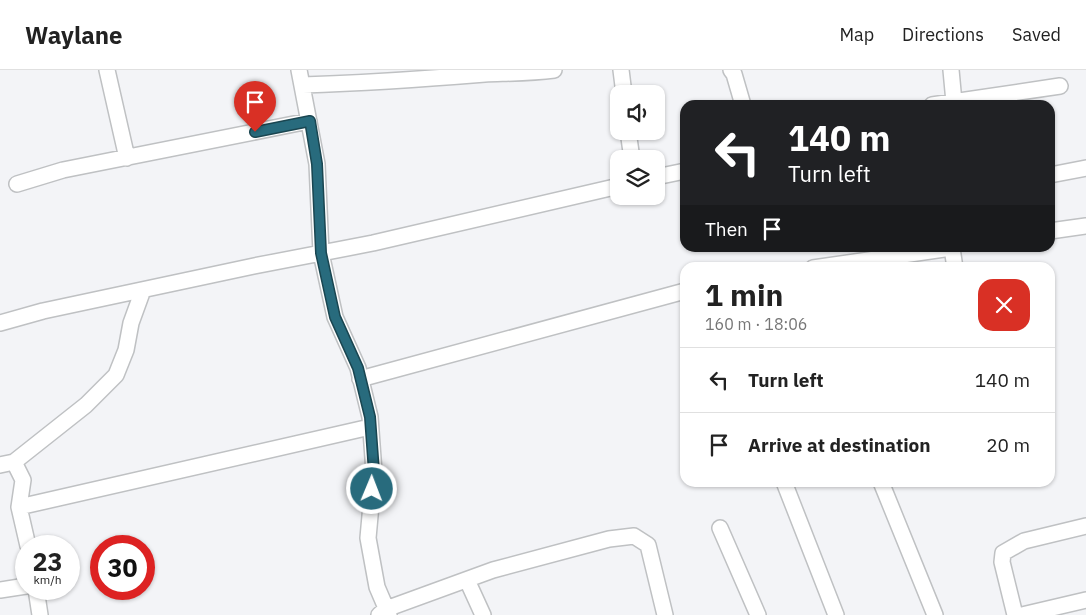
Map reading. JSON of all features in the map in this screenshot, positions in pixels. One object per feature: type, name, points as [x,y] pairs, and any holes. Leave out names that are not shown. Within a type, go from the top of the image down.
[{"type":"street","points":[[107,70],[127,158]]},
{"type":"street","points":[[554,70],[376,83],[301,77],[317,164],[321,253],[335,317],[358,368],[370,417],[374,472],[368,538],[377,587],[385,613],[494,570],[609,539],[634,536],[648,545],[665,615]]},
{"type":"street","points":[[621,70],[623,85]]},
{"type":"street","points":[[731,70],[734,74],[742,100]]},
{"type":"street","points":[[951,70],[954,100]]},
{"type":"street","points":[[967,100],[1060,86]]},
{"type":"street","points":[[17,184],[63,170],[310,121]]},
{"type":"street","points":[[1055,174],[1086,168]]},
{"type":"street","points":[[665,176],[680,172]]},
{"type":"street","points":[[0,323],[43,311],[373,243],[610,188]]},
{"type":"street","points":[[1055,230],[1086,226]]},
{"type":"street","points":[[855,262],[924,252]]},
{"type":"street","points":[[25,535],[19,507],[23,480],[7,464],[86,405],[116,375],[126,350],[130,322],[143,290]]},
{"type":"street","points":[[360,379],[680,292]]},
{"type":"street","points":[[19,507],[370,427]]},
{"type":"street","points":[[786,487],[836,615]]},
{"type":"street","points":[[883,487],[936,615]]},
{"type":"street","points":[[1015,615],[1002,562],[1002,553],[1024,541],[1086,526]]},
{"type":"street","points":[[720,528],[758,615]]},
{"type":"street","points":[[467,580],[483,615]]},
{"type":"street","points":[[0,590],[15,588]]},
{"type":"street","points":[[38,600],[40,615]]},
{"type":"street","points":[[1022,615],[1063,610],[1086,600]]},
{"type":"route","points":[[255,132],[310,121],[317,164],[321,253],[335,317],[358,368],[370,417],[374,472],[372,489]]}]
